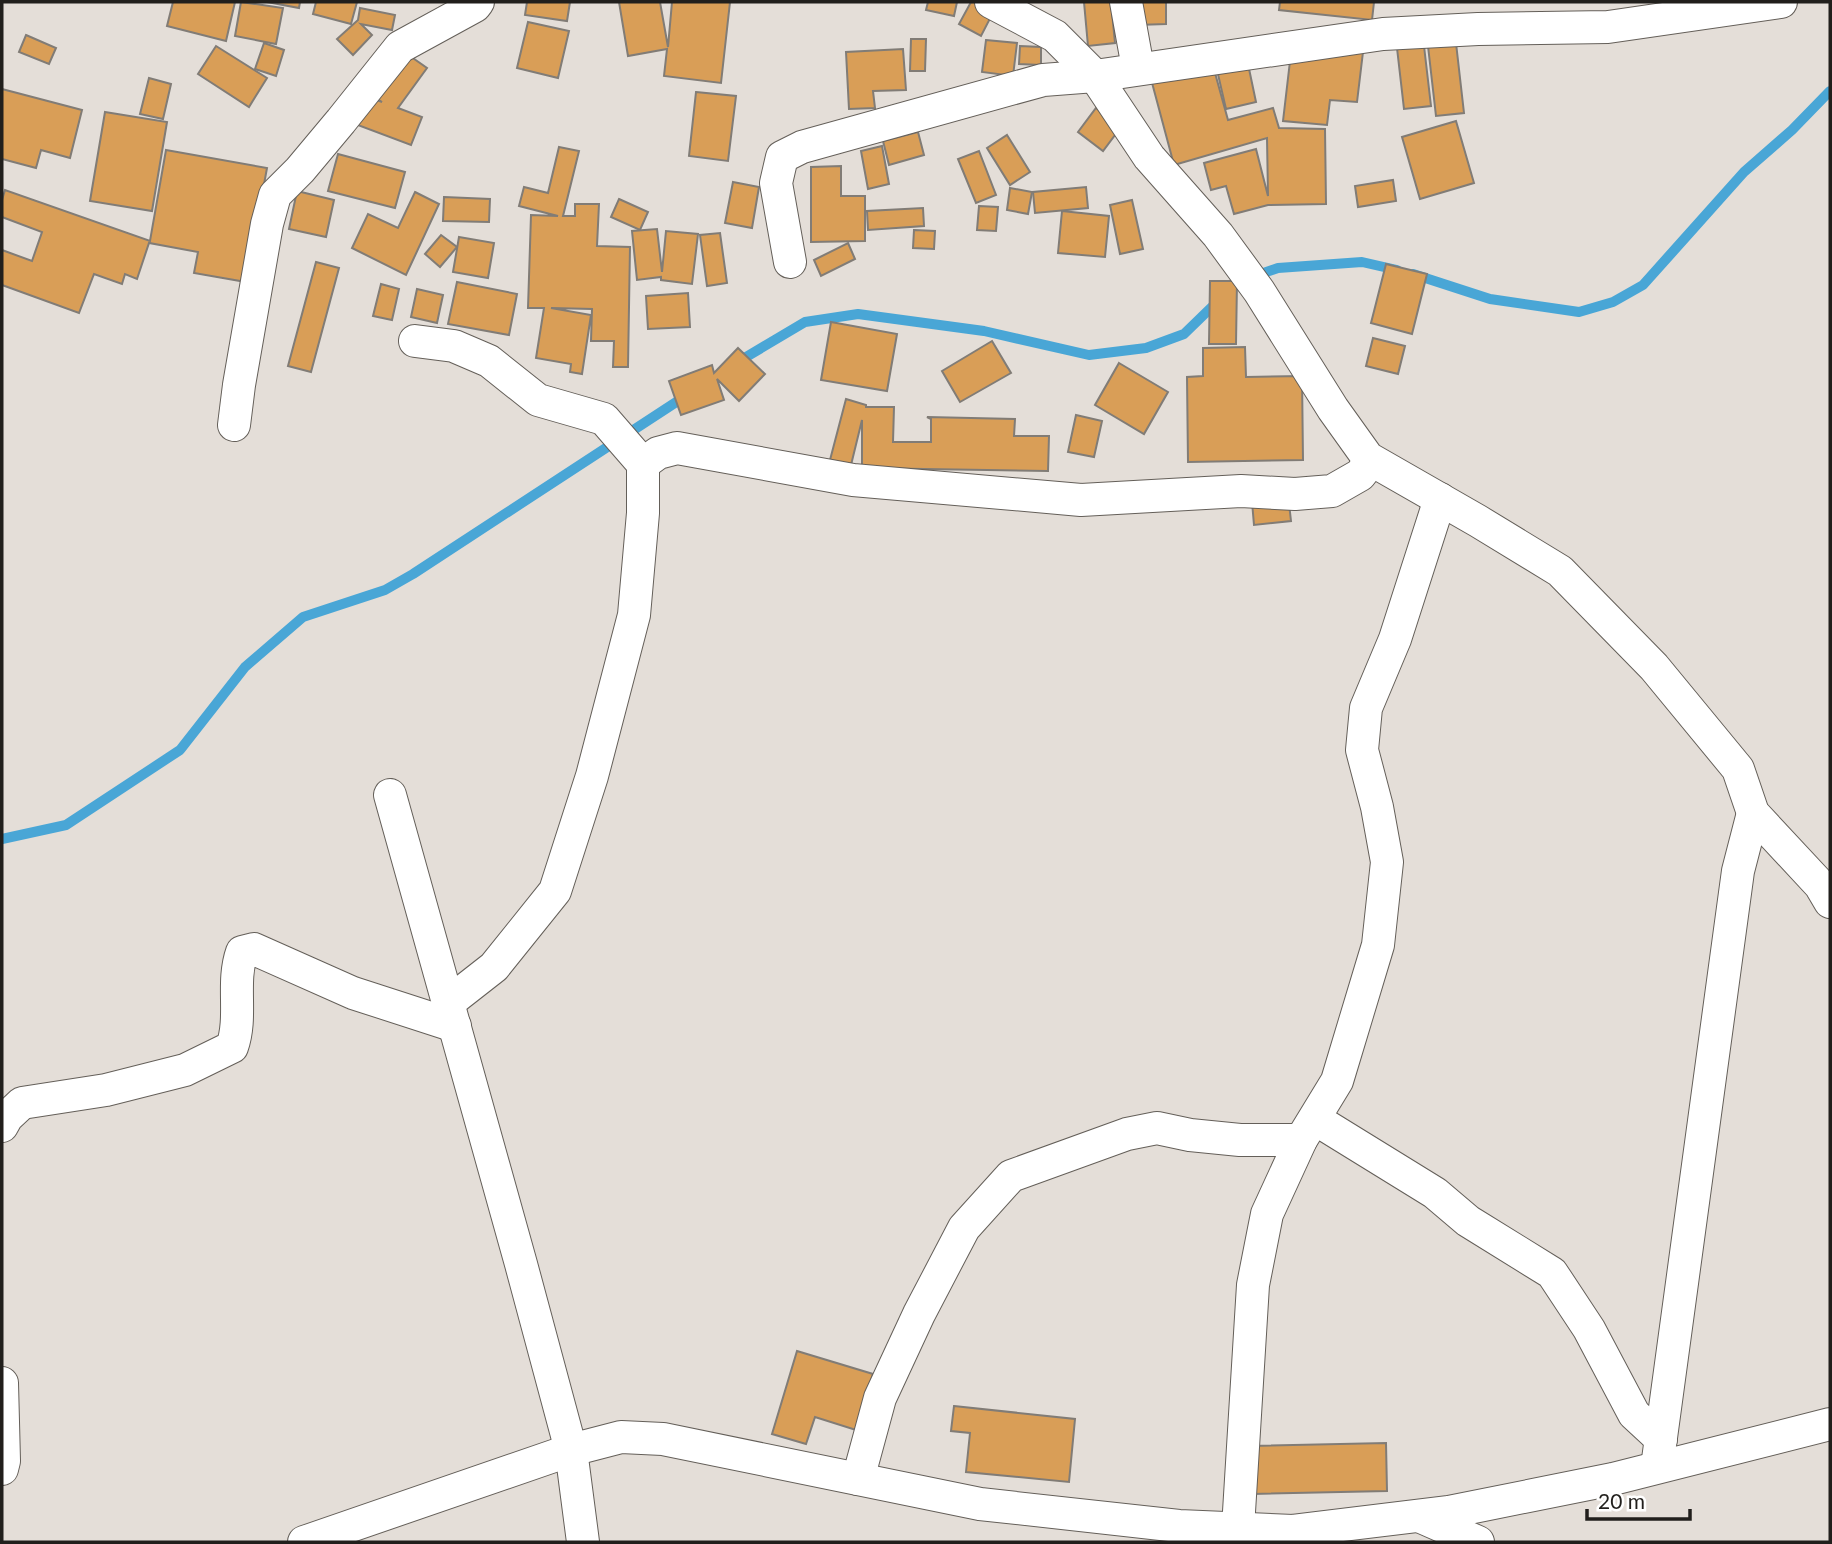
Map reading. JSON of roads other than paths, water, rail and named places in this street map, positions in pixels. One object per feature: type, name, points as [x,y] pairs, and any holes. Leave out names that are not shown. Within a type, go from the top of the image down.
[{"type":"street","points":[[234,425],[265,236],[275,195],[341,121],[400,47],[478,2]]},
{"type":"street","points":[[990,2],[1055,36],[1095,76],[1149,157],[1217,234],[1259,291],[1333,409],[1371,461],[1560,571],[1654,667],[1738,769],[1753,813],[1820,885],[1830,902]]},
{"type":"street","points":[[1126,2],[1138,68]]},
{"type":"street","points":[[790,261],[776,183],[782,157],[802,147],[1043,80],[1095,76],[1383,34],[1608,27],[1780,2]]},
{"type":"street","points":[[415,341],[454,346],[489,361],[538,400],[604,419],[638,460],[643,513],[634,615],[592,776],[555,891],[494,967],[451,1014]]},
{"type":"street","points":[[638,460],[677,448],[853,480],[1081,500],[1241,491],[1295,494],[1332,491],[1360,474],[1371,461]]},
{"type":"street","points":[[1238,1528],[1253,1284],[1267,1214],[1308,1129],[1337,1081],[1378,945],[1387,862],[1377,807],[1362,750],[1366,708],[1395,639],[1440,499]]},
{"type":"street","points":[[390,795],[570,1450],[583,1542]]},
{"type":"street","points":[[1659,1453],[1738,871],[1753,813]]},
{"type":"street","points":[[2,1126],[7,1117],[22,1103],[106,1090],[185,1070],[232,1047],[236,1035],[237,966],[242,952],[254,948],[353,993],[451,1014]]},
{"type":"street","points":[[858,1479],[880,1398],[919,1314],[964,1228],[1011,1177],[1127,1134],[1157,1128],[1190,1135],[1240,1140],[1308,1129],[1414,1179],[1468,1221],[1552,1273],[1589,1329],[1634,1414],[1659,1453]]},
{"type":"street","points":[[2,1382],[3,1464]]},
{"type":"street","points":[[304,1542],[570,1450],[621,1437],[663,1439],[980,1504],[1179,1526],[1238,1528],[1293,1536],[1419,1516],[1613,1479],[1659,1453],[1830,1424]]},
{"type":"street","points":[[1419,1516],[1478,1542]]},
{"type":"waterway","points":[[1413,274],[1490,299],[1579,312],[1613,302],[1643,285],[1744,172],[1792,130],[1830,91]]},
{"type":"waterway","points":[[1252,277],[1278,268],[1362,262],[1397,270]]},
{"type":"waterway","points":[[736,363],[805,322],[858,314],[984,331],[1089,355],[1146,348],[1184,334],[1219,300]]},
{"type":"waterway","points":[[2,839],[66,825],[180,750],[245,667],[303,617],[385,590],[413,574],[687,395]]}]
